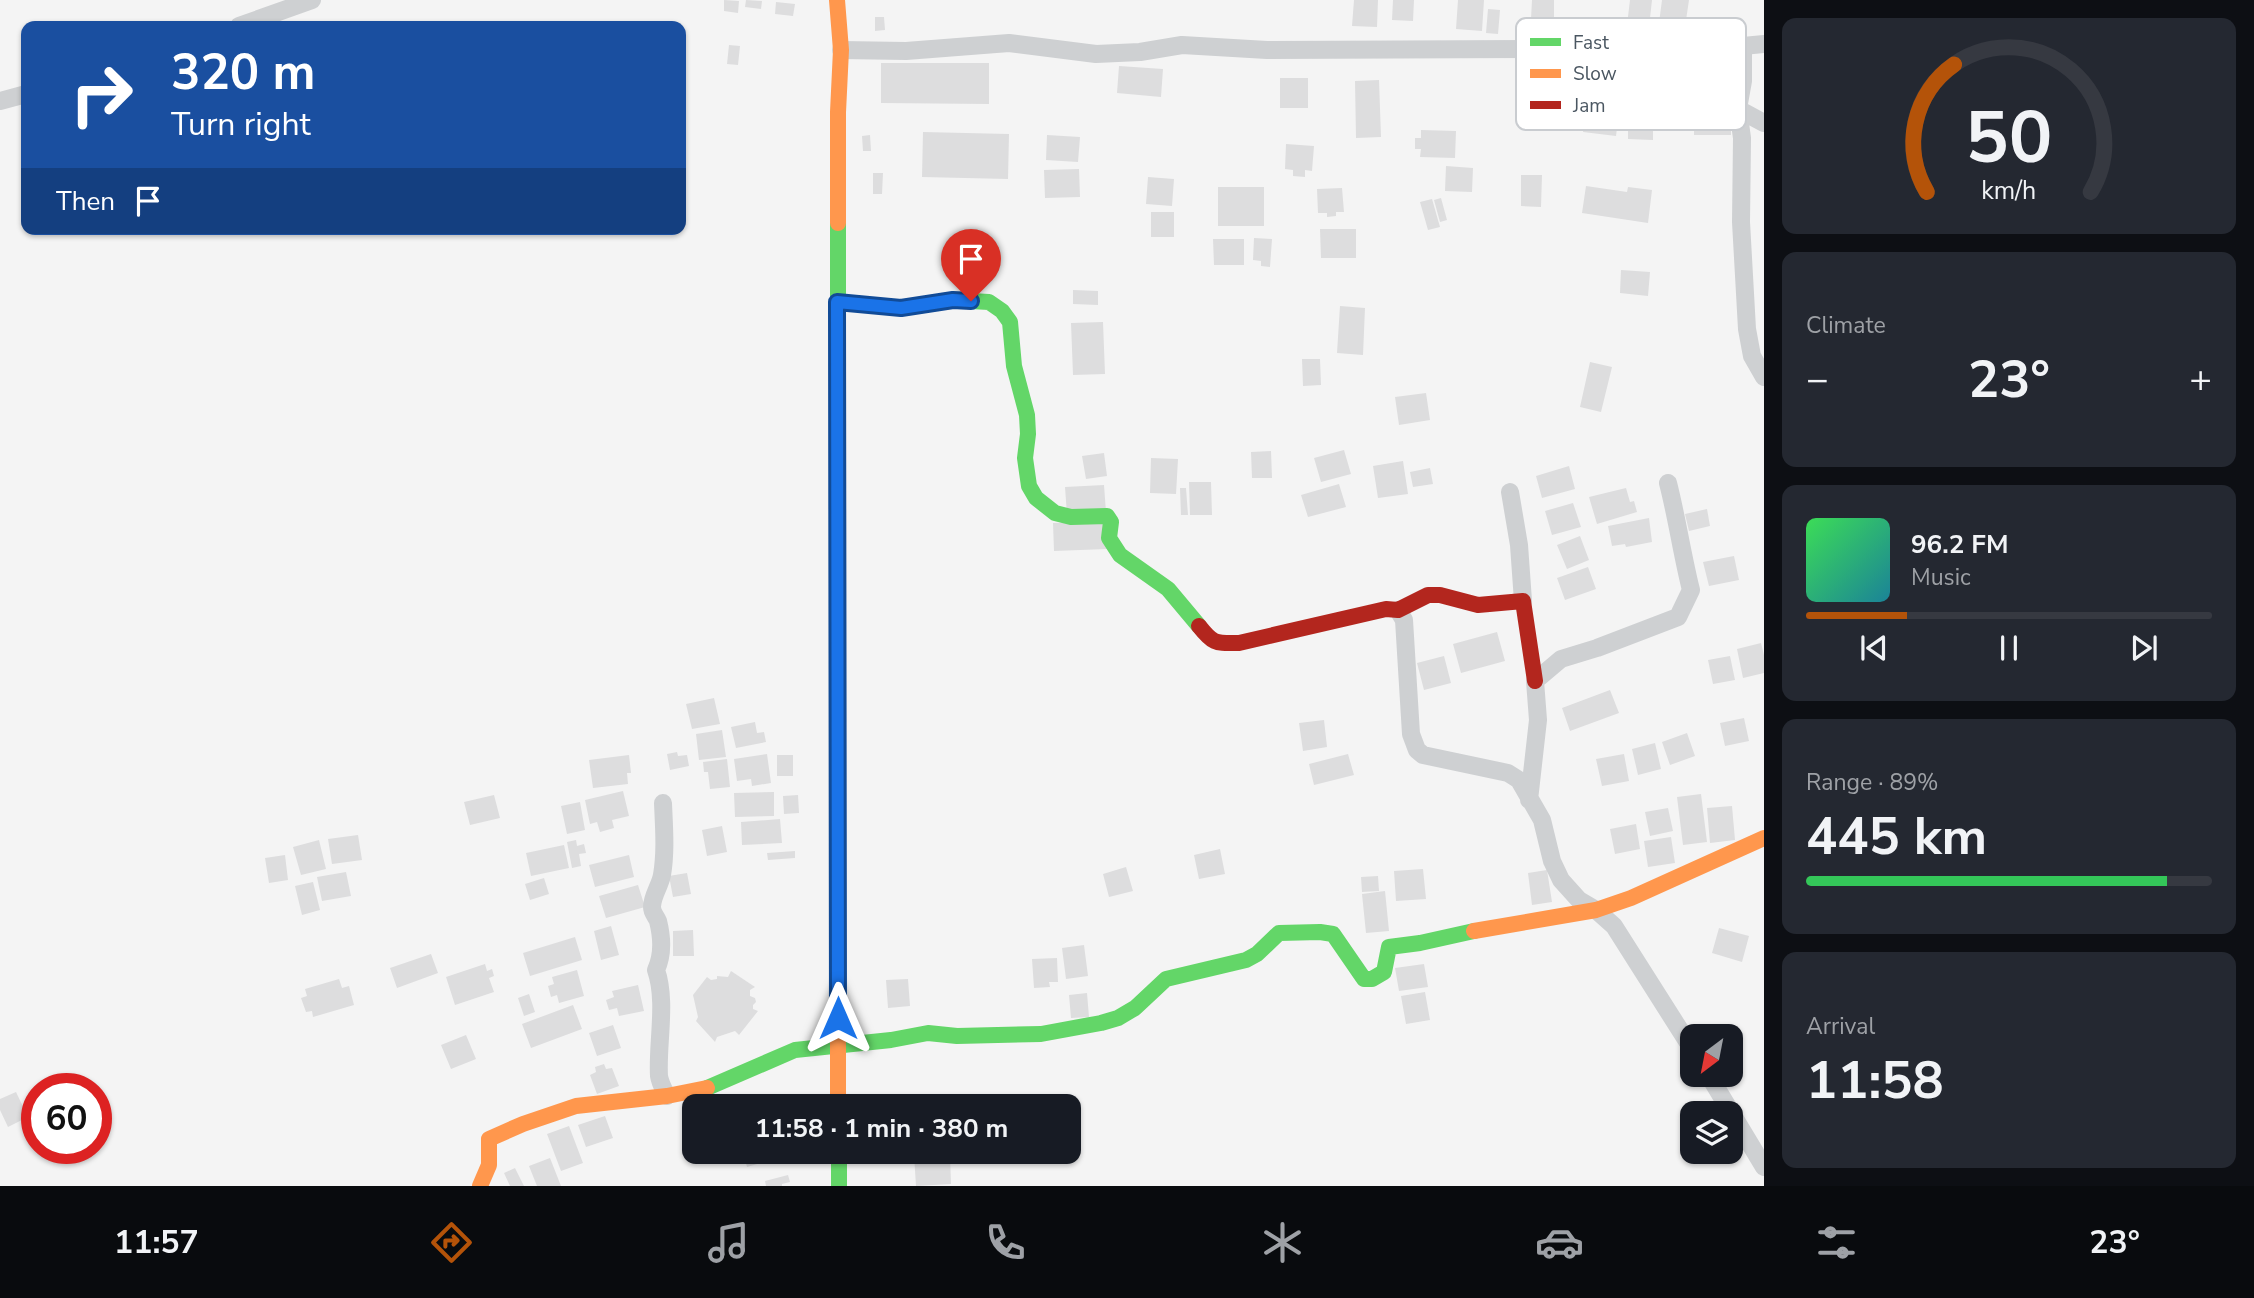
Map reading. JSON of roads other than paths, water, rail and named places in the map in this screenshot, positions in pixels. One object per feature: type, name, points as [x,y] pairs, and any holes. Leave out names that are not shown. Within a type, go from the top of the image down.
[{"type":"street","points":[[253,21],[312,0]]},
{"type":"street","points":[[837,0],[841,50],[837,302],[838,1094]]},
{"type":"street","points":[[841,50],[906,51],[1009,43],[1096,54],[1140,52],[1182,45],[1267,50],[1516,49]]},
{"type":"street","points":[[1746,46],[1764,44]]},
{"type":"street","points":[[0,101],[21,95]]},
{"type":"street","points":[[1746,113],[1764,123]]},
{"type":"street","points":[[1741,130],[1741,222],[1747,329],[1752,356],[1764,377]]},
{"type":"street","points":[[837,302],[901,308],[953,300],[989,302],[1002,311],[1010,322],[1014,366],[1027,415],[1028,486],[1037,498],[1055,513],[1071,517],[1107,516],[1111,522],[1109,538],[1120,555],[1168,589],[1209,640],[1239,643],[1386,609],[1398,610],[1428,595],[1440,595],[1478,605],[1523,601]]},
{"type":"street","points":[[1535,681],[1560,659],[1678,617],[1692,590],[1668,483]]},
{"type":"street","points":[[1510,492],[1519,545],[1538,720],[1530,800]]},
{"type":"street","points":[[1398,610],[1404,620],[1411,734],[1417,750],[1436,759],[1508,773],[1519,780],[1542,820],[1552,861],[1561,880],[1579,900],[1596,910],[1614,926],[1680,1030]]},
{"type":"street","points":[[663,803],[665,852],[660,885],[652,903],[652,910],[658,919],[661,945],[660,962],[656,970],[660,980],[659,1078],[667,1096]]},
{"type":"street","points":[[480,1186],[489,1165],[489,1139],[576,1106],[667,1096],[712,1087],[795,1050],[891,1040],[928,1032],[957,1036],[1041,1034],[1101,1023],[1118,1018],[1135,1008],[1166,979],[1246,960],[1257,954],[1279,933],[1287,931],[1333,934],[1364,979],[1372,979],[1384,972],[1389,947],[1596,910],[1631,898],[1764,838]]},
{"type":"street","points":[[1716,1087],[1764,1167]]},
{"type":"street","points":[[839,1164],[839,1186]]}]
